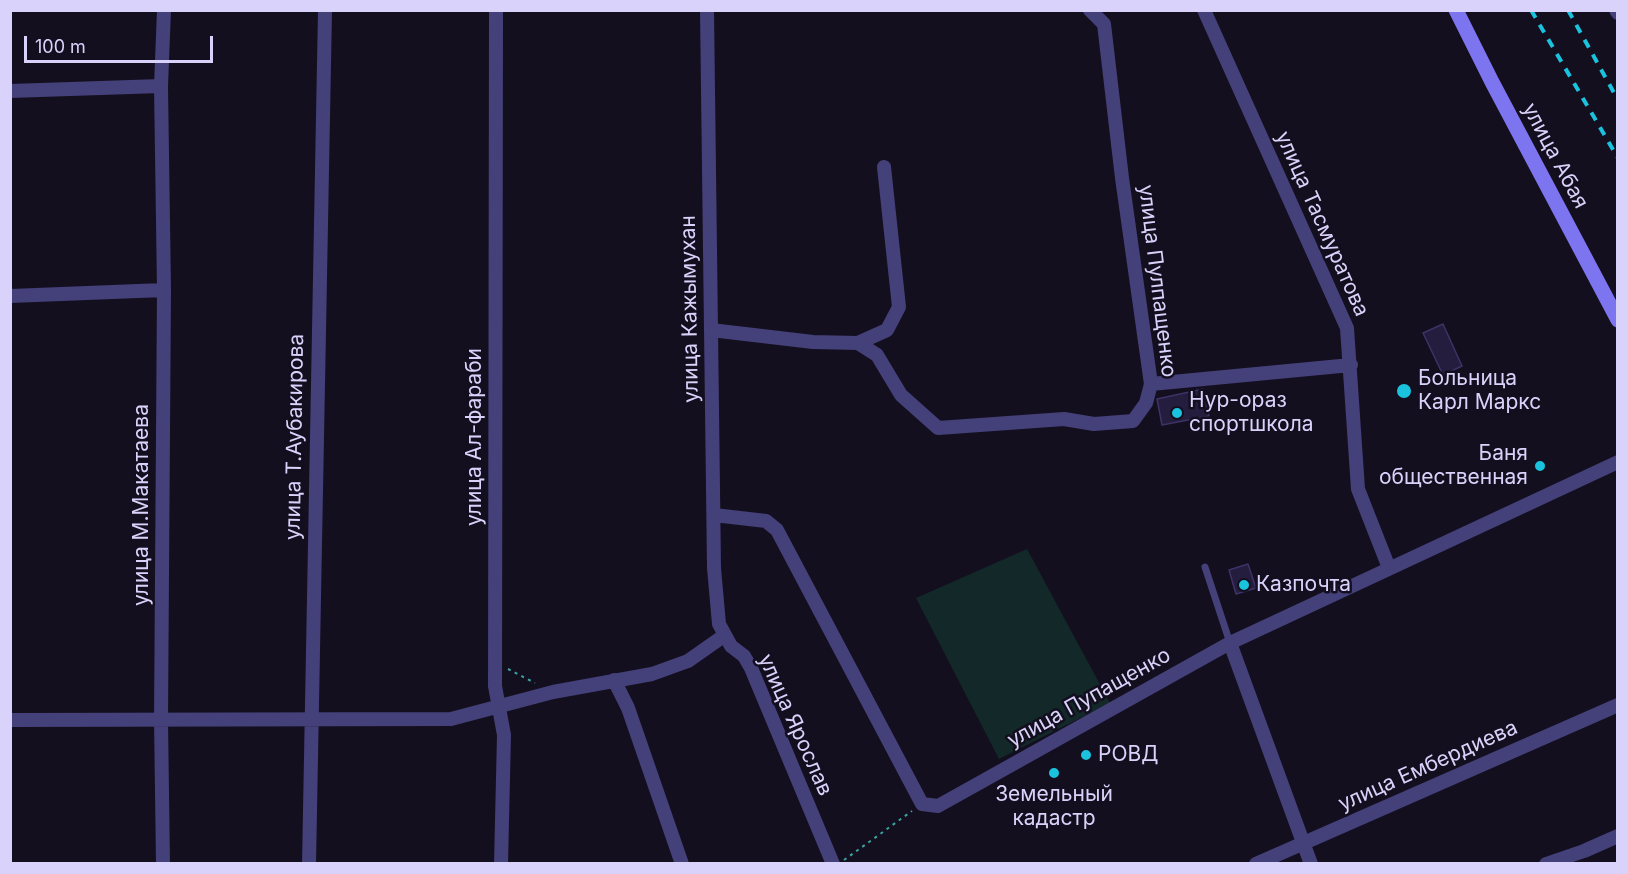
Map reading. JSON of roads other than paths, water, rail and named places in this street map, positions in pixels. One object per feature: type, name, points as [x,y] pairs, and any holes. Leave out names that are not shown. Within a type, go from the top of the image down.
[{"type":"main road","name":"улица Абая","points":[[1456,10],[1617,320]]},
{"type":"street","name":"улица М.Макатаева","points":[[163,864],[161,720],[164,290],[161,86],[164,10]]},
{"type":"street","name":"улица Т.Аубакирова","points":[[309,864],[325,10]]},
{"type":"street","name":"улица Ал-фараби","points":[[496,10],[495,686],[504,735],[501,864]]},
{"type":"street","name":"улица Кажымухан","points":[[707,10],[714,587],[717,606]]},
{"type":"street","name":"улица Пулпащенко","points":[[858,343],[877,355],[901,395],[938,428],[1064,419],[1095,424],[1133,421],[1146,403],[1151,384],[1122,178],[1104,24],[1090,10]]},
{"type":"street","name":"улица Тасмуратова","points":[[1204,10],[1347,328],[1358,489],[1389,568]]},
{"type":"street","points":[[10,91],[161,86]]},
{"type":"street","points":[[711,330],[813,342],[858,343],[887,330],[899,307],[884,167]]},
{"type":"street","points":[[10,296],[164,290]]},
{"type":"street","points":[[1151,384],[1351,365]]},
{"type":"street","name":"улица Пупащенко","points":[[714,515],[766,521],[777,530],[922,804],[938,806],[1230,643],[1617,462]]},
{"type":"street","name":"улица Ярослав","points":[[717,606],[719,624],[731,646],[744,656],[752,668],[833,864]]},
{"type":"street","points":[[10,720],[451,719],[553,692],[652,674],[688,661],[725,635]]},
{"type":"street","points":[[1230,643],[1311,864]]},
{"type":"street","points":[[614,680],[628,708],[682,864]]},
{"type":"street","name":"улица Ембердиева","points":[[1256,864],[1617,705]]},
{"type":"street","points":[[1546,864],[1584,851],[1617,836]]},
{"type":"lane","points":[[1205,567],[1230,643]]},
{"type":"railway","points":[[1531,10],[1618,158]]},
{"type":"railway","points":[[1568,10],[1618,100]]},
{"type":"place","name":"Больница Карл Маркс","points":[[1404,391]]},
{"type":"place","name":"Нур-ораз спортшкола","points":[[1177,413]]},
{"type":"place","name":"Баня общественная","points":[[1540,466]]},
{"type":"place","name":"Казпочта","points":[[1244,585]]},
{"type":"place","name":"РОВД","points":[[1086,755]]},
{"type":"place","name":"Земельный кадастр","points":[[1054,773]]}]
